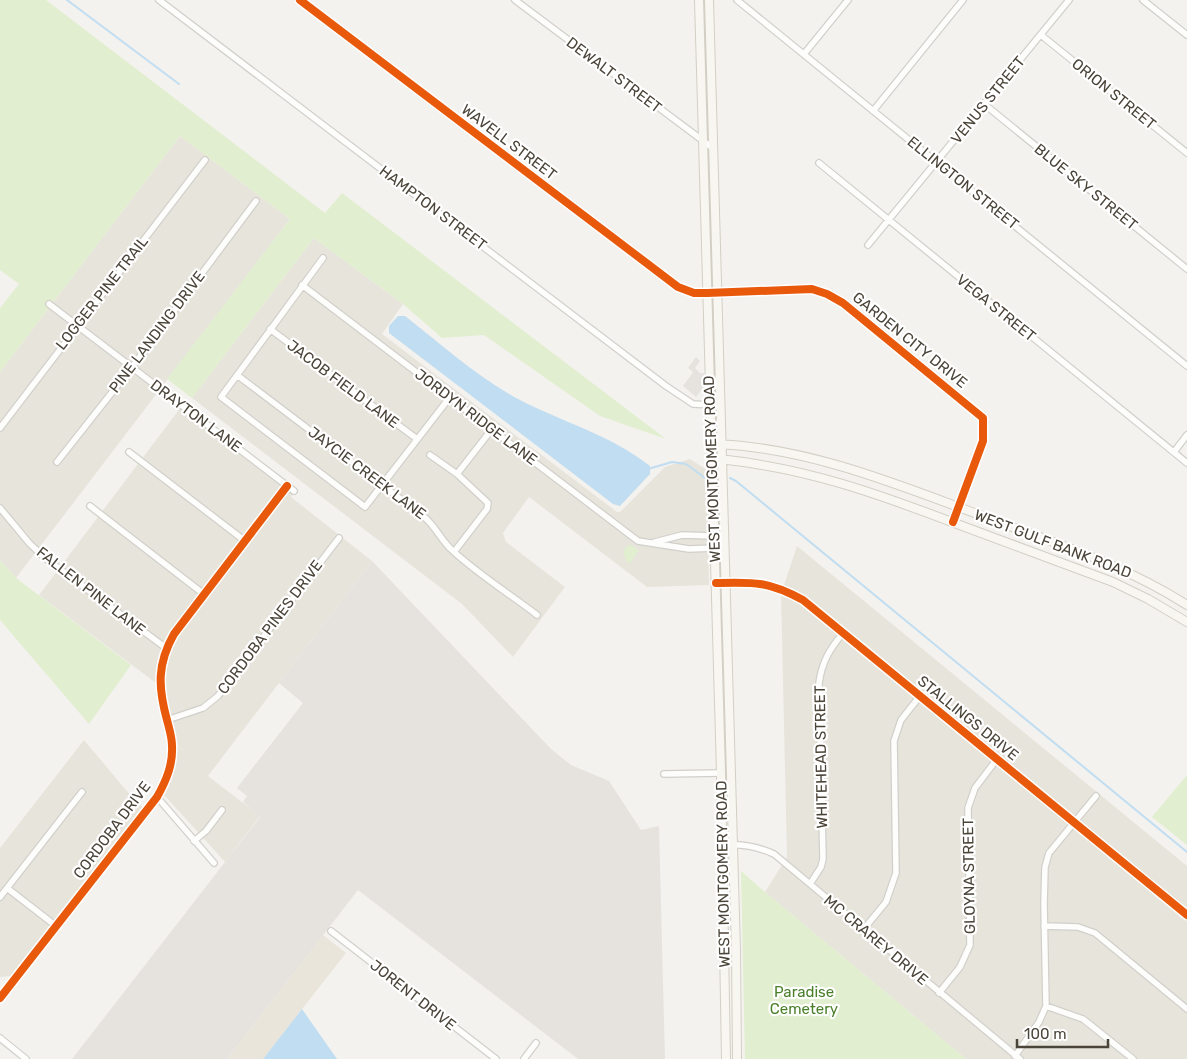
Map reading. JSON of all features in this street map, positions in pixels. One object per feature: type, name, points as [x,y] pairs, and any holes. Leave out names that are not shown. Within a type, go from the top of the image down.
[{"type":"main road","name":"WEST MONTGOMERY ROAD","points":[[699,0],[723,845],[726,1059]]},
{"type":"main road","name":"WEST MONTGOMERY ROAD","points":[[710,0],[737,1059]]},
{"type":"main road","name":"WEST GULF BANK ROAD","points":[[712,444],[798,454],[840,465],[959,507],[1110,564],[1155,586],[1187,605]]},
{"type":"main road","name":"WEST GULF BANK ROAD","points":[[712,458],[791,469],[835,480],[1113,582],[1148,599],[1187,622]]},
{"type":"main road","points":[[835,480],[840,465]]},
{"type":"main road","points":[[1050,558],[1055,543]]},
{"type":"main road","points":[[1148,599],[1155,586]]},
{"type":"street","name":"HAMPTON STREET","points":[[159,0],[666,386],[693,404],[711,405]]},
{"type":"street","name":"WAVELL STREET","points":[[300,0],[678,287],[694,293],[707,293]]},
{"type":"street","name":"DEWALT STREET","points":[[515,0],[714,149]]},
{"type":"street","name":"ELLINGTON STREET","points":[[737,0],[1187,366]]},
{"type":"street","points":[[804,54],[848,0]]},
{"type":"street","points":[[873,111],[963,0]]},
{"type":"street","name":"VENUS STREET","points":[[868,245],[1069,0]]},
{"type":"street","points":[[1144,0],[1187,35]]},
{"type":"street","name":"ORION STREET","points":[[1041,35],[1187,153]]},
{"type":"street","name":"BLUE SKY STREET","points":[[984,104],[1187,269]]},
{"type":"street","name":"LOGGER PINE TRAIL","points":[[0,428],[76,325],[205,160]]},
{"type":"street","name":"VEGA STREET","points":[[819,163],[1187,463]]},
{"type":"street","name":"PINE LANDING DRIVE","points":[[57,462],[132,367],[256,201]]},
{"type":"street","points":[[323,258],[220,397],[365,506],[450,397]]},
{"type":"street","name":"JORDYN RIDGE LANE","points":[[302,285],[638,541],[690,549],[715,548]]},
{"type":"street","name":"GARDEN CITY DRIVE","points":[[707,293],[812,289],[827,294],[843,303],[974,409],[983,418],[984,441],[953,522]]},
{"type":"street","name":"DRAYTON LANE","points":[[49,304],[294,491]]},
{"type":"street","name":"JACOB FIELD LANE","points":[[270,329],[417,439]]},
{"type":"street","name":"JAYCIE CREEK LANE","points":[[237,374],[431,523],[440,539],[454,552],[537,615]]},
{"type":"street","points":[[457,474],[492,429]]},
{"type":"street","points":[[1174,452],[1187,434]]},
{"type":"street","points":[[129,452],[245,541]]},
{"type":"street","points":[[430,455],[457,474],[488,503],[487,509],[454,552]]},
{"type":"street","name":"CORDOBA DRIVE","points":[[0,998],[157,797],[169,773],[172,746],[159,679],[166,648],[287,486]]},
{"type":"street","points":[[90,506],[205,594]]},
{"type":"street","name":"FALLEN PINE LANE","points":[[0,508],[30,544],[45,558],[166,648]]},
{"type":"street","points":[[652,543],[682,535],[714,536]]},
{"type":"street","name":"CORDOBA PINES DRIVE","points":[[167,720],[203,708],[218,696],[338,538]]},
{"type":"street","name":"STALLINGS DRIVE","points":[[716,583],[764,583],[780,587],[803,600],[1187,915]]},
{"type":"street","name":"WHITEHEAD STREET","points":[[810,884],[821,867],[823,859],[819,683],[821,668],[826,654],[843,633]]},
{"type":"street","points":[[863,930],[886,902],[896,873],[894,741],[901,720],[920,696]]},
{"type":"street","name":"GLOYNA STREET","points":[[940,993],[960,967],[970,945],[968,808],[975,788],[997,759]]},
{"type":"street","points":[[664,774],[721,773]]},
{"type":"street","points":[[0,898],[82,792]]},
{"type":"street","points":[[1017,1057],[1036,1027],[1046,1006],[1044,926],[1047,860],[1050,853],[1096,796]]},
{"type":"street","points":[[157,797],[214,863]]},
{"type":"street","points":[[194,841],[206,831],[222,810]]},
{"type":"street","name":"MC CRAREY DRIVE","points":[[723,845],[733,844],[759,848],[774,854],[1017,1057]]},
{"type":"street","points":[[7,888],[56,926]]},
{"type":"street","points":[[1044,926],[1078,927],[1095,934],[1187,1009]]},
{"type":"street","name":"JORENT DRIVE","points":[[331,931],[496,1059]]},
{"type":"street","points":[[1046,1006],[1083,1019],[1133,1059]]},
{"type":"street","points":[[0,1038],[26,1059]]},
{"type":"street","points":[[524,1059],[536,1043]]},
{"type":"shaded area","points":[[180,136],[290,219],[16,578],[0,560],[0,372]]},
{"type":"shaded area","points":[[314,238],[403,304],[382,334],[617,512],[620,512],[665,467],[690,459],[707,470],[709,585],[647,587],[529,497],[503,533],[506,542],[565,587],[513,657],[462,604],[192,398]]},
{"type":"shaded area","points":[[696,357],[700,361],[695,368],[700,373],[704,373],[705,385],[696,397],[683,386],[693,372],[688,368]]},
{"type":"shaded area","points":[[184,403],[297,489],[291,497],[372,561],[208,776],[260,816],[225,862],[165,796],[152,809],[23,975],[0,977],[0,848],[84,740],[131,796],[144,808],[156,793],[166,770],[168,740],[156,683],[39,595]]},
{"type":"shaded area","points":[[797,546],[1187,866],[1187,1059],[966,1059],[765,892],[787,857],[781,594]]},
{"type":"shaded area","points":[[372,561],[551,749],[571,765],[609,781],[641,830],[659,826],[665,1059],[578,1059],[358,890],[227,1059],[72,1059],[260,817],[243,802],[247,796],[237,788],[303,703],[279,683]]},
{"type":"shaded area","points":[[323,935],[346,953],[263,1059],[227,1059]]},
{"type":"green space","points":[[0,0],[46,0],[325,213],[342,193],[666,439],[600,416],[484,335],[442,338],[403,304],[314,238],[192,398],[167,379],[290,219],[180,136],[0,372],[0,308],[19,284],[0,270]]},
{"type":"green space","points":[[631,545],[639,550],[630,563],[626,561],[623,551],[627,546]]},
{"type":"green space","points":[[0,560],[16,578],[131,665],[89,724],[0,620]]},
{"type":"green space","points":[[1187,775],[1187,845],[1152,817]]},
{"type":"green space","name":"Paradise Cemetery","points":[[741,871],[765,892],[966,1059],[745,1059]]},
{"type":"water","points":[[398,316],[405,316],[460,360],[518,399],[603,437],[635,455],[650,466],[650,474],[620,506],[613,504],[389,333],[389,326]]},
{"type":"water","points":[[302,1009],[337,1059],[263,1059]]},
{"type":"waterway","points":[[67,0],[179,84]]},
{"type":"waterway","points":[[648,469],[672,462],[686,464],[705,478]]},
{"type":"waterway","points":[[730,478],[1187,852]]},
{"type":"cycle path","points":[[300,0],[678,287],[694,293],[812,289],[827,294],[843,303],[983,418],[983,441],[953,522]]},
{"type":"cycle path","points":[[0,998],[157,797],[168,773],[172,753],[171,736],[161,686],[162,666],[168,645],[174,634],[287,486]]},
{"type":"cycle path","points":[[716,583],[761,584],[780,589],[803,600],[1187,915]]}]
